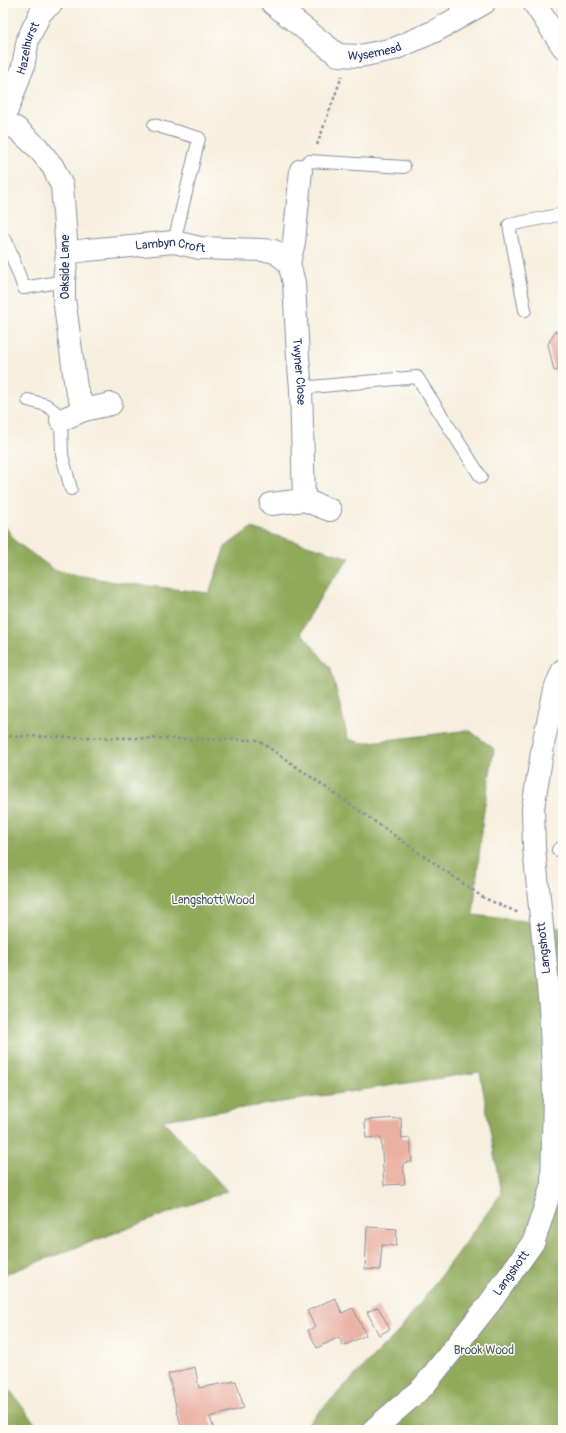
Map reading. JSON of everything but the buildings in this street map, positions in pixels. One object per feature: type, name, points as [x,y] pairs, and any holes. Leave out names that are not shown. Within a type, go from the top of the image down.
[{"type":"street","name":"Hazelhurst","points":[[3,122],[23,67],[28,39],[41,12],[52,3]]},
{"type":"street","name":"Wysemead","points":[[272,3],[338,55],[349,56],[360,56],[394,50],[435,31],[457,9],[484,3]]},
{"type":"street","points":[[534,3],[563,47]]},
{"type":"street","name":"Oakside Lane","points":[[3,122],[16,128],[38,148],[54,167],[62,186],[67,253],[64,298],[76,388],[84,410]]},
{"type":"street","points":[[282,257],[294,242],[308,165]]},
{"type":"street","name":"Lambyn Croft","points":[[67,253],[174,242],[200,248],[262,250],[282,257]]},
{"type":"street","name":"Twyner Close","points":[[282,257],[294,283],[301,388],[304,500]]},
{"type":"street","points":[[61,420],[84,410],[112,404]]},
{"type":"street","points":[[271,504],[304,500],[330,510]]},
{"type":"street","name":"Langshott","points":[[373,1430],[423,1387],[489,1304],[534,1241],[552,1185],[554,1094],[550,1006],[534,848],[533,808],[544,740],[556,686],[563,670]]},
{"type":"lane","points":[[154,125],[199,138],[174,242]]},
{"type":"lane","points":[[308,165],[404,167]]},
{"type":"lane","points":[[525,310],[509,225],[563,214]]},
{"type":"lane","points":[[6,241],[24,288],[64,282]]},
{"type":"lane","points":[[301,388],[418,377],[481,477]]},
{"type":"lane","points":[[28,400],[46,405],[54,411],[61,420],[62,455],[70,489]]},
{"type":"path","points":[[308,165],[349,56]]},
{"type":"path","points":[[3,736],[258,740],[484,898],[542,923]]},
{"type":"green space","name":"Langshott Wood","points":[[3,523],[16,542],[56,571],[115,582],[209,593],[225,547],[251,528],[350,558],[325,589],[301,632],[331,669],[348,739],[362,743],[469,730],[494,749],[483,817],[473,915],[542,923],[563,929],[563,1430],[301,1430],[401,1329],[501,1194],[480,1072],[163,1120],[227,1191],[3,1275]]},
{"type":"green space","points":[[3,1381],[40,1430],[3,1430]]},
{"type":"park label","name":"Brook Wood","points":[[484,1350]]}]
